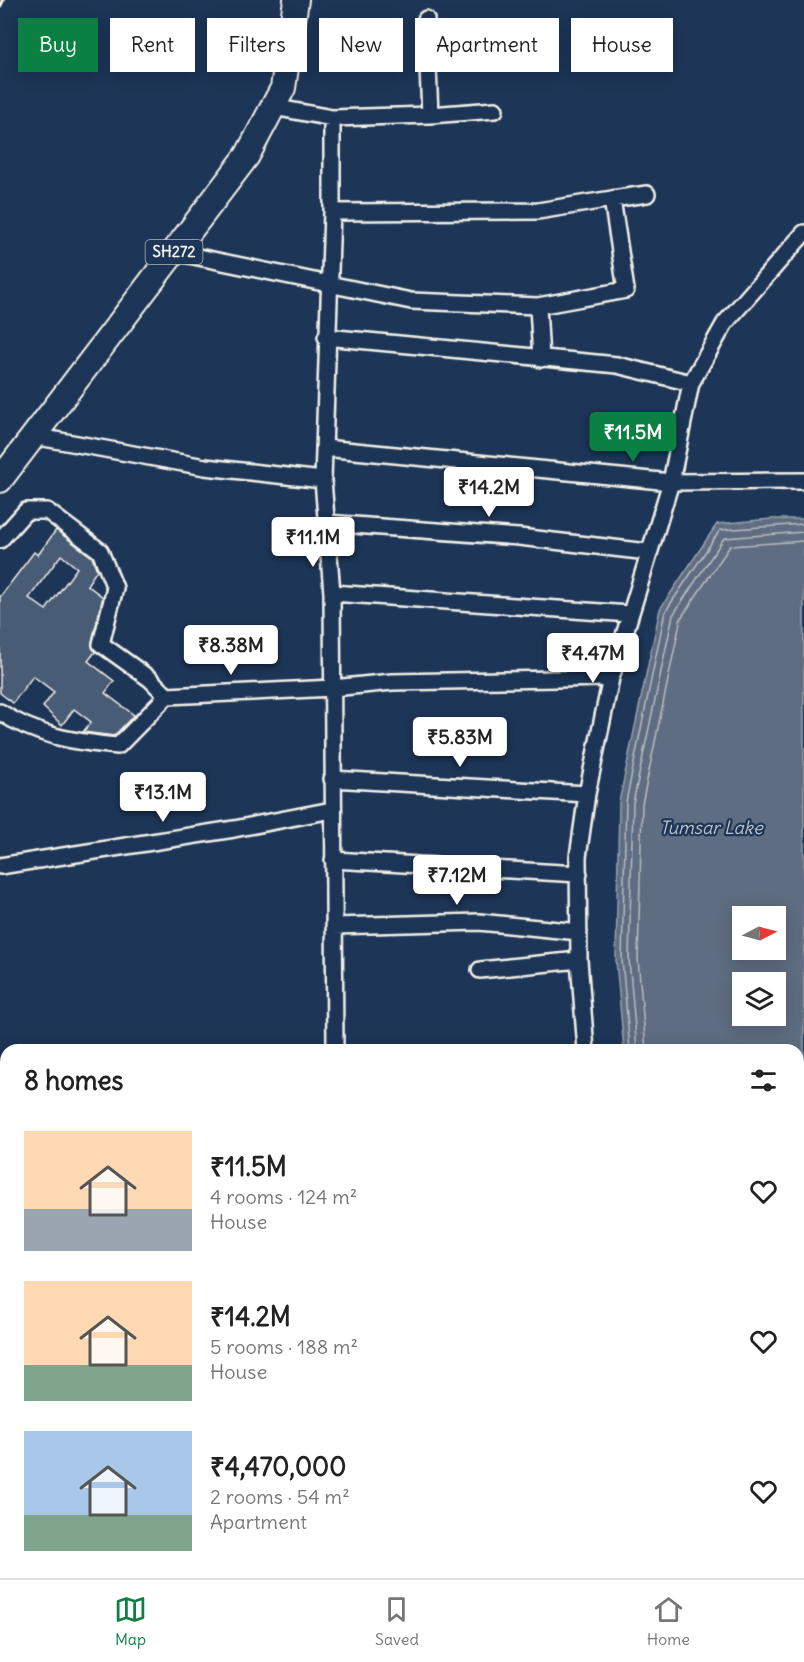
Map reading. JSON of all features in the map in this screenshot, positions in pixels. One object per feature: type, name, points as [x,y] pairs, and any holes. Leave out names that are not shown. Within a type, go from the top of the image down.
[{"type":"main road","name":"SH272","points":[[0,480],[247,156],[283,88],[296,0]]},
{"type":"street","points":[[428,72],[430,115]]},
{"type":"street","points":[[273,107],[332,118],[430,115],[495,110]]},
{"type":"street","points":[[332,118],[332,212],[323,480],[332,593],[335,1044]]},
{"type":"street","points":[[332,212],[538,211],[647,194]]},
{"type":"street","points":[[174,252],[411,301],[538,306],[626,290],[612,199]]},
{"type":"street","points":[[586,1044],[579,960],[579,874],[587,794],[611,678],[671,482],[691,384],[725,323],[804,233]]},
{"type":"street","points":[[538,306],[541,359]]},
{"type":"street","points":[[327,337],[617,365],[691,384]]},
{"type":"street","points":[[33,436],[205,467],[323,480]]},
{"type":"street","points":[[324,448],[671,482],[804,481]]},
{"type":"street","points":[[0,540],[27,511],[47,512],[100,551],[115,588],[101,644],[150,679],[167,696]]},
{"type":"street","points":[[326,523],[519,537],[648,552]]},
{"type":"street","points":[[332,593],[630,614]]},
{"type":"street","points":[[0,712],[41,734],[118,746],[167,696],[333,688],[392,682],[611,678]]},
{"type":"street","points":[[332,779],[587,794]]},
{"type":"street","points":[[0,866],[234,829],[332,810]]},
{"type":"street","points":[[333,860],[579,874]]},
{"type":"street","points":[[334,926],[479,922],[579,932]]},
{"type":"street","points":[[480,970],[579,960]]},
{"type":"water","name":"Tumsar Lake","points":[[772,519],[804,519],[804,1044],[623,1044],[616,960],[619,802],[660,609],[717,524]]},
{"type":"building","points":[[56,530],[92,557],[97,570],[87,585],[103,597],[92,642],[95,652],[88,661],[114,681],[105,693],[134,715],[114,736],[83,732],[91,722],[74,709],[62,725],[43,707],[54,692],[33,676],[13,703],[0,693],[0,597],[34,552],[38,555]],"holes":[[[61,555],[77,568],[46,610],[29,598]]]},
{"type":"railway","points":[[0,6],[3,0]]}]
